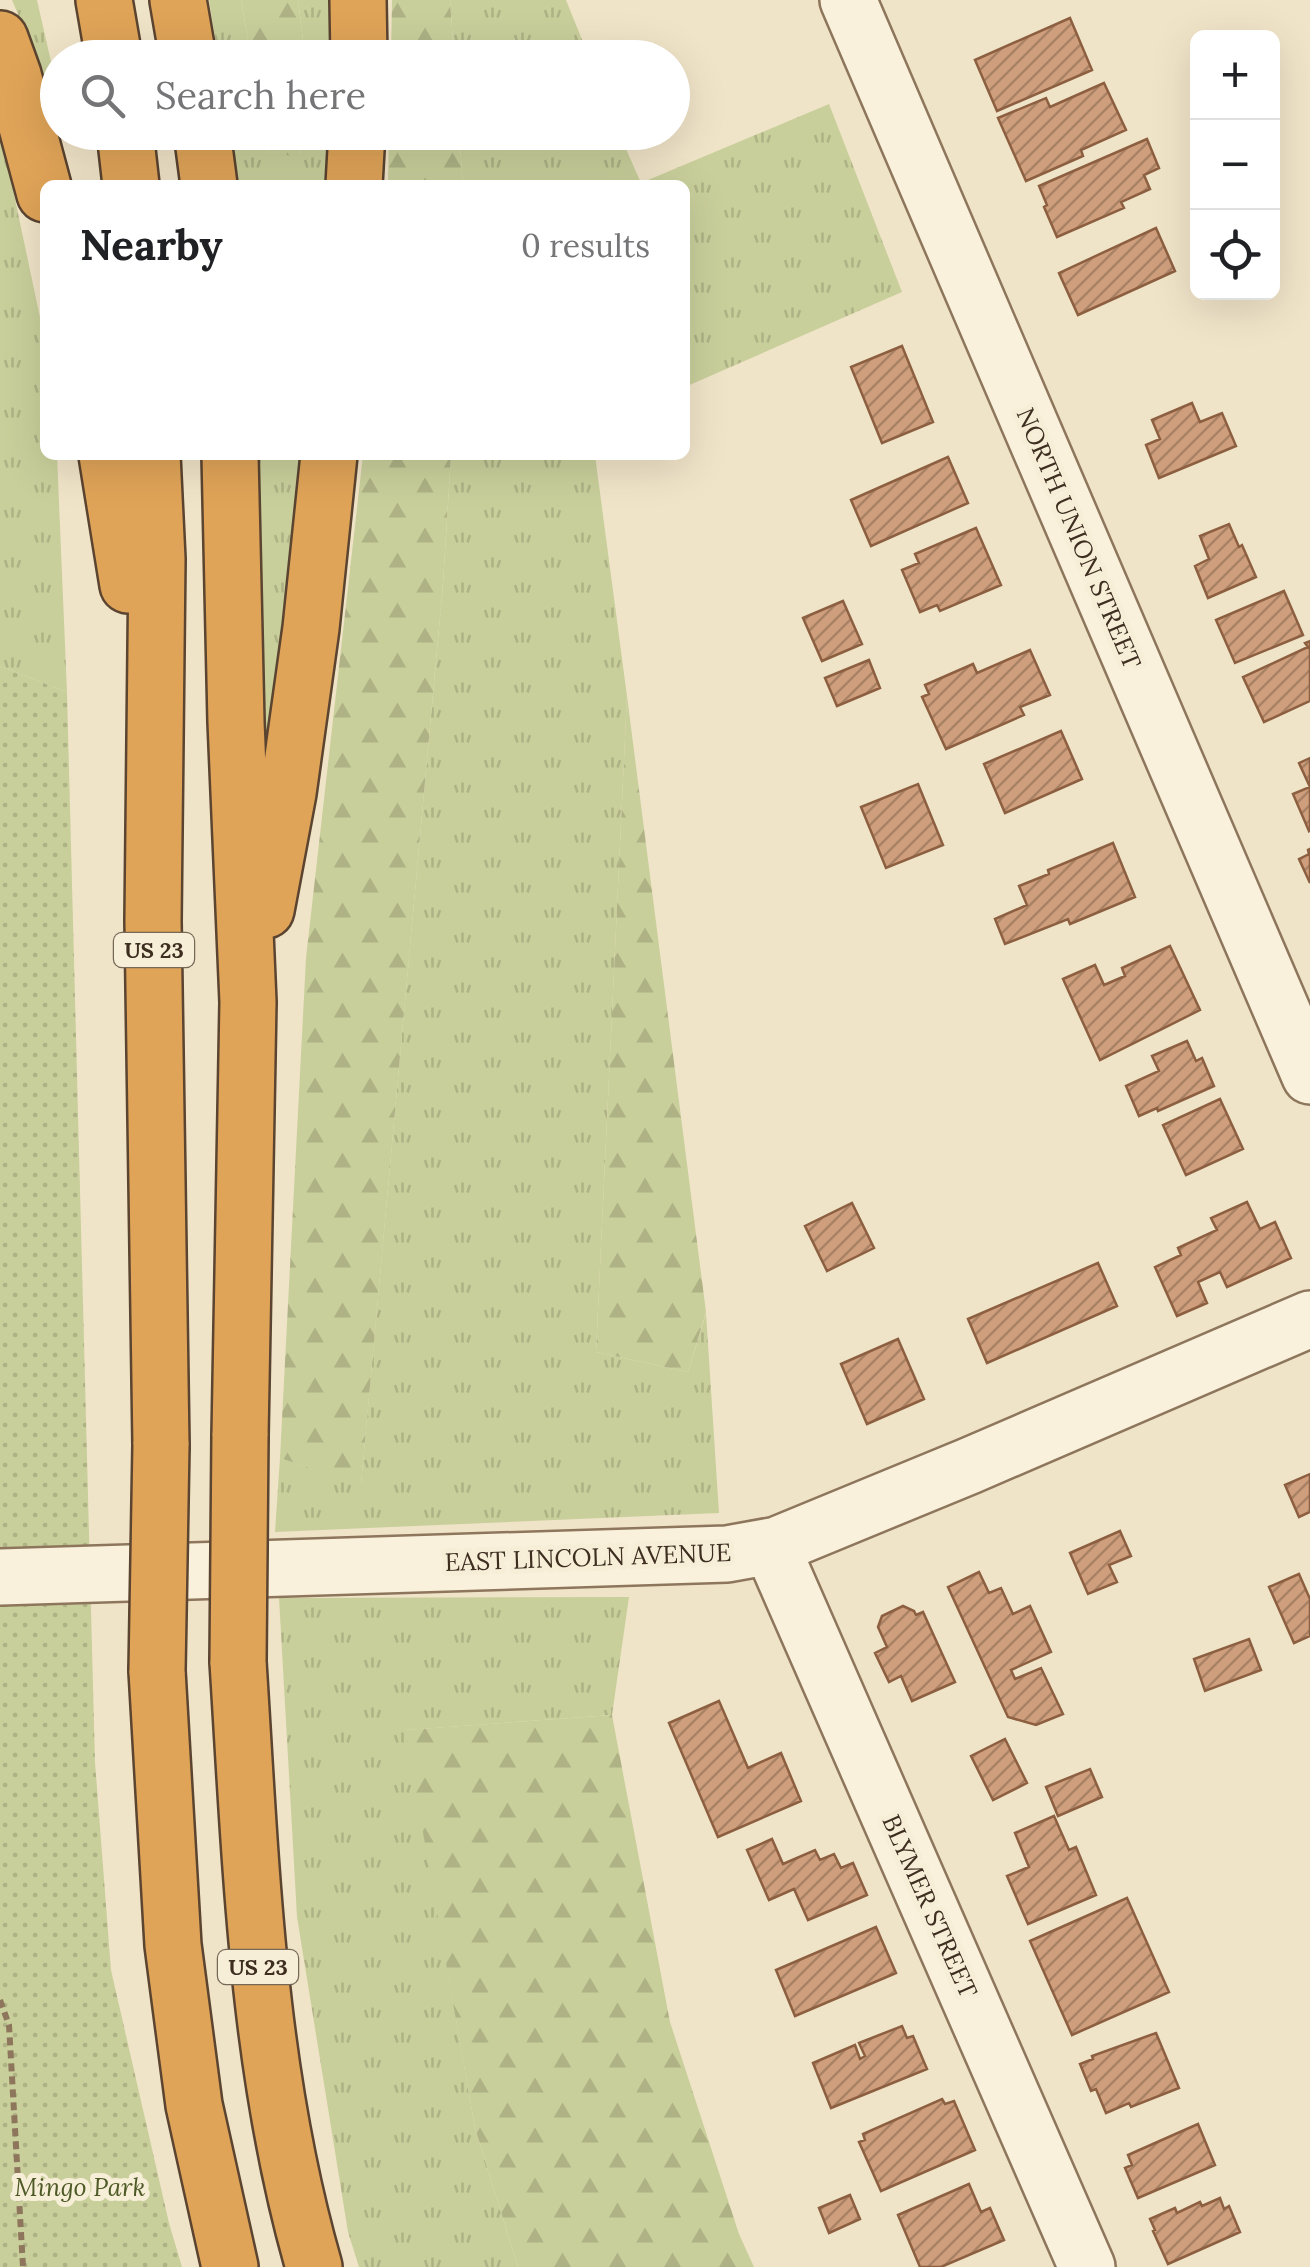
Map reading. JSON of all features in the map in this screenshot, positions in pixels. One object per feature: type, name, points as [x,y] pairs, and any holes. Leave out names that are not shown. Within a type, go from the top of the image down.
[{"type":"highway","points":[[104,0],[111,40]]},
{"type":"highway","points":[[178,0],[185,40]]},
{"type":"highway","points":[[358,0],[359,40]]},
{"type":"highway","points":[[0,39],[41,180]]},
{"type":"highway","points":[[126,150],[130,180]]},
{"type":"highway","points":[[204,150],[208,180]]},
{"type":"highway","points":[[354,180],[356,150]]},
{"type":"highway","points":[[108,460],[155,759]]},
{"type":"highway","name":"US 23","points":[[152,460],[157,559],[153,921],[161,1444],[156,1670],[173,1945],[194,2105],[230,2267]]},
{"type":"highway","name":"US 23","points":[[230,460],[248,1002],[238,1662],[262,2008],[288,2162],[314,2267]]},
{"type":"highway","points":[[248,1002],[288,793],[328,460]]},
{"type":"street","name":"NORTH UNION STREET","points":[[848,0],[1295,999],[1310,1076]]},
{"type":"street","name":"EAST LINCOLN AVENUE","points":[[0,1577],[728,1554],[771,1546],[969,1466],[1310,1319]]},
{"type":"street","name":"BLYMER STREET","points":[[771,1546],[1088,2267]]},
{"type":"path","points":[[0,2000],[9,2026],[23,2267]]},
{"type":"green space","points":[[12,0],[37,0],[46,40],[40,40],[40,67]]},
{"type":"green space","points":[[209,0],[241,0],[248,40],[215,40]]},
{"type":"green space","points":[[241,0],[298,0],[303,40],[248,40]]},
{"type":"green space","points":[[298,0],[339,0],[340,40],[303,40]]},
{"type":"green space","points":[[392,0],[450,0],[453,40],[391,40]]},
{"type":"green space","points":[[450,0],[566,0],[582,40],[453,40]]},
{"type":"green space","points":[[829,104],[902,292],[690,385],[690,180],[648,180]]},
{"type":"green space","points":[[0,139],[40,317],[40,460],[57,460],[67,692],[0,666]]},
{"type":"green space","points":[[231,150],[267,150],[299,157],[300,150],[340,150],[340,180],[235,180]]},
{"type":"green space","points":[[267,150],[300,150],[299,158]]},
{"type":"green space","points":[[389,150],[460,150],[463,180],[388,180]]},
{"type":"green space","points":[[460,150],[626,150],[640,180],[463,180]]},
{"type":"green space","points":[[251,460],[310,460],[280,730],[257,730]]},
{"type":"green space","points":[[362,460],[451,460],[443,584],[361,1485],[280,1458],[306,958]]},
{"type":"green space","points":[[451,460],[596,460],[627,696],[596,1352],[688,1372],[706,1313],[719,1513],[275,1532],[280,1458],[361,1484],[443,584]]},
{"type":"green space","name":"Mingo Park","points":[[0,666],[67,692],[95,1762],[111,1970],[182,2267],[0,2267]]},
{"type":"green space","points":[[627,696],[706,1312],[688,1372],[596,1352]]},
{"type":"green space","points":[[629,1597],[612,1715],[406,1730],[475,2128],[518,2267],[359,2267],[348,2232],[297,1917],[279,1598]]},
{"type":"green space","points":[[612,1715],[670,2022],[739,2234],[754,2267],[518,2267],[475,2128],[405,1730]]},
{"type":"building","points":[[1070,18],[1092,70],[997,111],[975,60]]},
{"type":"building","points":[[1104,83],[1126,130],[1081,150],[1083,156],[1026,181],[998,118],[1046,98],[1050,107]]},
{"type":"building","points":[[1147,139],[1159,168],[1144,175],[1150,189],[1121,202],[1124,208],[1057,237],[1039,186]]},
{"type":"building","points":[[1156,228],[1175,271],[1078,315],[1059,273]]},
{"type":"building","points":[[902,346],[933,422],[882,443],[851,367]]},
{"type":"building","points":[[1192,403],[1200,422],[1222,413],[1236,446],[1159,478],[1146,445],[1160,439],[1152,420]]},
{"type":"building","points":[[948,457],[968,503],[871,546],[851,500]]},
{"type":"building","points":[[1229,524],[1256,577],[1208,598],[1195,566],[1209,559],[1200,536]]},
{"type":"building","points":[[976,528],[1001,585],[940,611],[937,605],[920,612],[902,570],[919,563],[915,554]]},
{"type":"building","points":[[1284,591],[1303,635],[1235,663],[1216,620]]},
{"type":"building","points":[[843,601],[862,644],[822,661],[803,618]]},
{"type":"building","points":[[1310,641],[1310,701],[1264,722],[1243,677],[1308,647],[1305,643]]},
{"type":"building","points":[[1030,650],[1050,695],[1020,707],[1024,715],[946,749],[922,697],[929,694],[925,685],[973,664],[977,673]]},
{"type":"building","points":[[869,660],[880,688],[837,706],[825,678]]},
{"type":"building","points":[[1061,731],[1082,779],[1005,813],[984,764]]},
{"type":"building","points":[[1310,758],[1310,787],[1299,763]]},
{"type":"building","points":[[918,784],[943,845],[886,868],[861,807]]},
{"type":"building","points":[[1310,787],[1310,830],[1309,831],[1293,794]]},
{"type":"building","points":[[1113,843],[1135,897],[1070,924],[1068,919],[1005,944],[995,919],[1027,905],[1019,886]]},
{"type":"building","points":[[1310,849],[1310,883],[1299,859],[1309,854]]},
{"type":"building","points":[[1170,946],[1200,1010],[1100,1060],[1063,979],[1095,965],[1104,985],[1125,976],[1122,968]]},
{"type":"building","points":[[1187,1041],[1196,1061],[1202,1058],[1214,1086],[1139,1116],[1126,1086],[1159,1071],[1152,1056]]},
{"type":"building","points":[[1220,1099],[1243,1149],[1186,1175],[1163,1125]]},
{"type":"building","points":[[1247,1202],[1260,1229],[1275,1222],[1291,1258],[1227,1287],[1220,1272],[1198,1282],[1207,1303],[1177,1316],[1155,1267],[1181,1255],[1178,1248],[1217,1230],[1211,1218]]},
{"type":"building","points":[[852,1203],[874,1248],[827,1271],[805,1226]]},
{"type":"building","points":[[1098,1263],[1117,1306],[987,1363],[968,1319]]},
{"type":"building","points":[[898,1339],[924,1399],[867,1424],[841,1364]]},
{"type":"building","points":[[1310,1474],[1310,1512],[1299,1517],[1285,1485]]},
{"type":"building","points":[[1120,1531],[1131,1556],[1109,1565],[1117,1582],[1088,1594],[1070,1553]]},
{"type":"building","points":[[979,1572],[989,1593],[1001,1588],[1013,1614],[1030,1606],[1051,1652],[1011,1670],[1015,1679],[1041,1668],[1063,1714],[1036,1725],[1008,1717],[948,1587]]},
{"type":"building","points":[[1299,1574],[1310,1599],[1310,1636],[1294,1643],[1269,1587]]},
{"type":"building","points":[[903,1606],[916,1615],[923,1612],[955,1682],[912,1701],[901,1676],[889,1682],[875,1653],[887,1647],[878,1627],[882,1616]]},
{"type":"building","points":[[1249,1639],[1261,1670],[1205,1691],[1194,1659]]},
{"type":"building","points":[[719,1701],[748,1768],[781,1753],[801,1801],[718,1837],[669,1723]]},
{"type":"building","points":[[1005,1739],[1027,1783],[993,1800],[971,1756]]},
{"type":"building","points":[[1090,1769],[1102,1797],[1058,1816],[1046,1787]]},
{"type":"building","points":[[1054,1816],[1069,1850],[1076,1847],[1096,1895],[1028,1924],[1007,1876],[1029,1867],[1015,1833]]},
{"type":"building","points":[[772,1839],[783,1864],[815,1850],[820,1860],[834,1854],[841,1868],[853,1863],[867,1895],[808,1920],[794,1889],[769,1900],[747,1850]]},
{"type":"building","points":[[1127,1898],[1169,1992],[1072,2035],[1030,1941]]},
{"type":"building","points":[[876,1927],[896,1973],[795,2016],[776,1970]]},
{"type":"building","points":[[902,2026],[907,2038],[913,2036],[927,2069],[831,2108],[813,2063],[855,2045],[860,2059],[865,2056],[859,2043]]},
{"type":"building","points":[[1156,2033],[1179,2088],[1106,2113],[1080,2064]]},
{"type":"building","points":[[942,2099],[945,2104],[954,2101],[975,2150],[881,2191],[859,2142],[865,2140],[863,2134]]},
{"type":"building","points":[[1198,2124],[1215,2165],[1138,2198],[1125,2168],[1132,2165],[1128,2155]]},
{"type":"building","points":[[969,2184],[981,2212],[990,2208],[1004,2240],[941,2267],[920,2267],[898,2215]]},
{"type":"building","points":[[850,2195],[860,2219],[829,2233],[819,2208]]},
{"type":"building","points":[[1220,2198],[1224,2209],[1229,2206],[1240,2232],[1168,2264],[1150,2219],[1175,2208],[1177,2213]]}]
